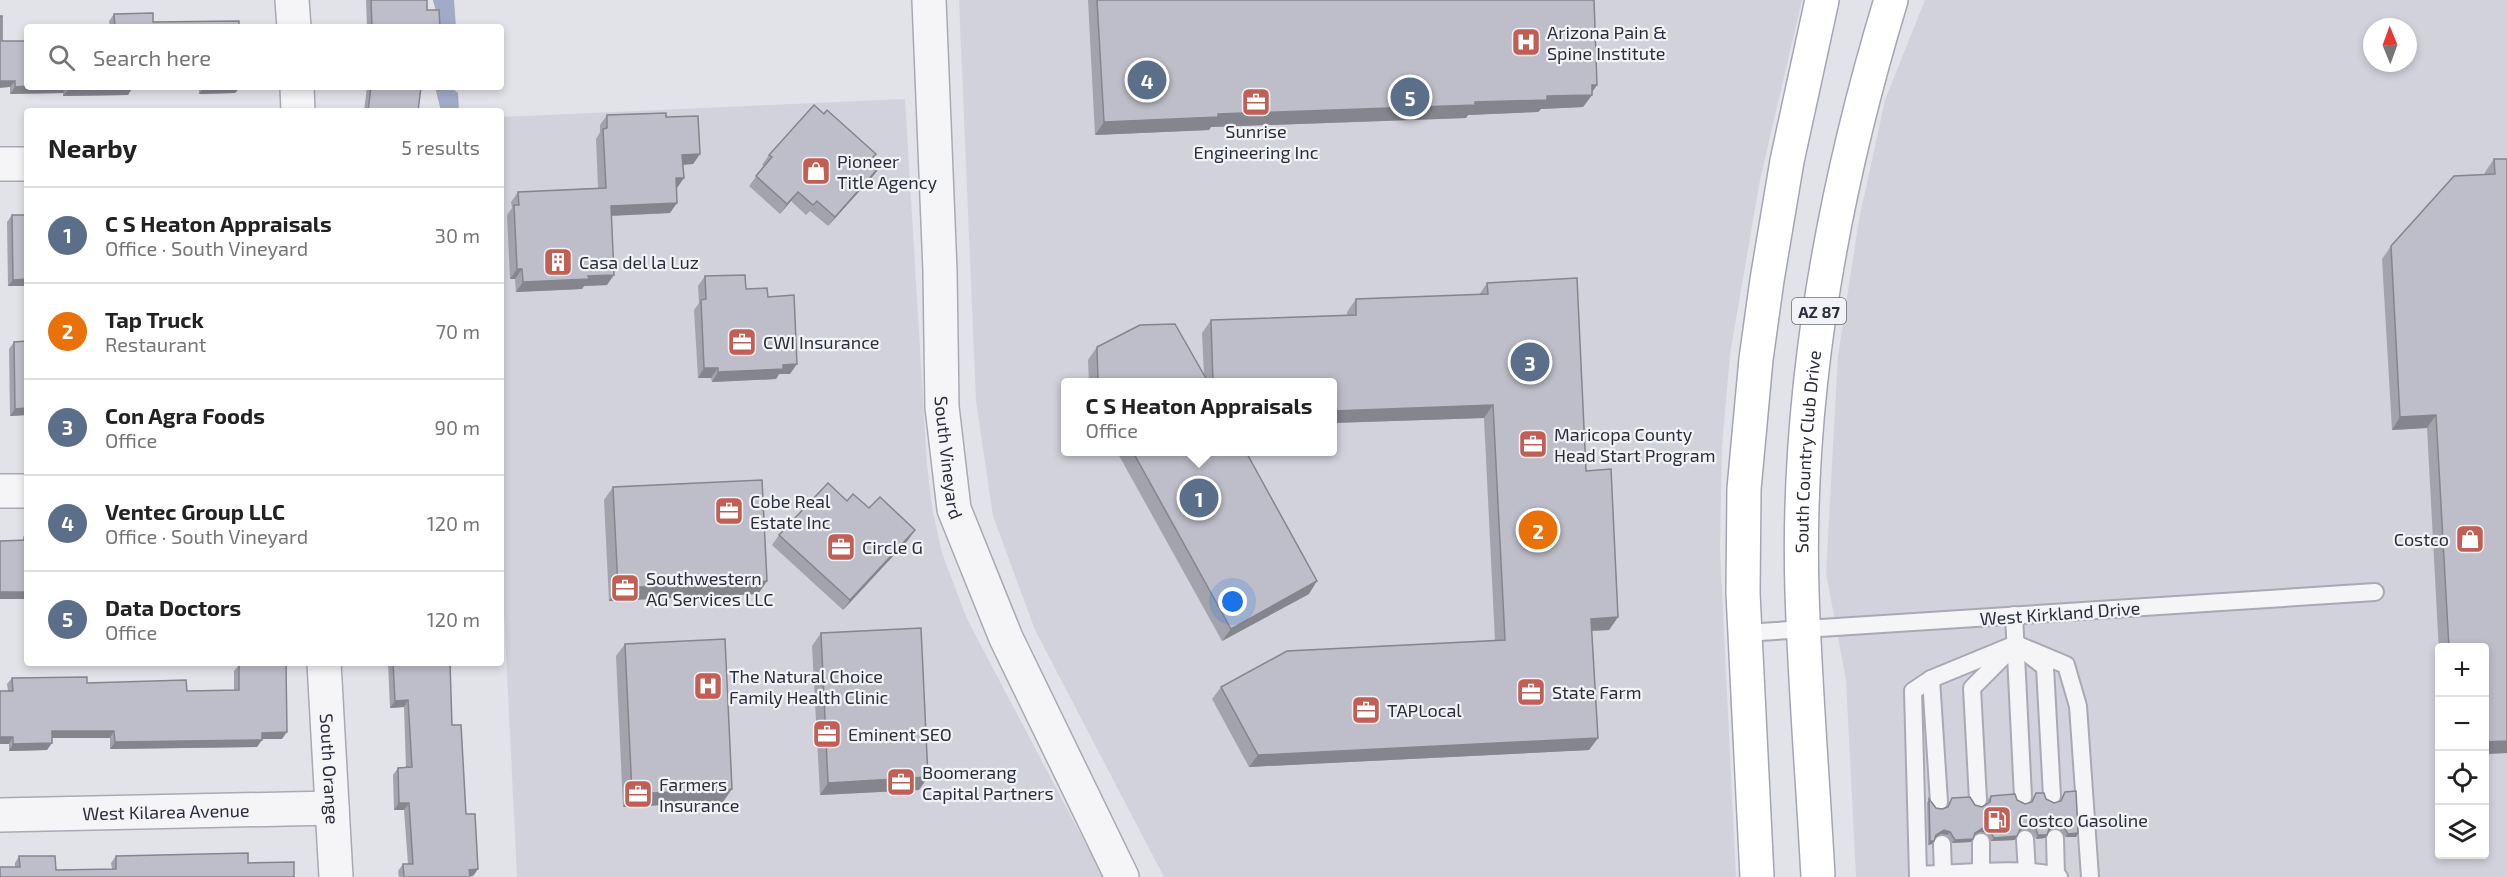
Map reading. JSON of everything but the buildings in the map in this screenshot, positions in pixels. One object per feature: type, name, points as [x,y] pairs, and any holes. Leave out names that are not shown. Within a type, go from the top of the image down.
[{"type":"main road","points":[[1757,877],[1744,633],[1744,489],[1756,359],[1787,161],[1822,0]]},
{"type":"main road","name":"South Country Club Drive","points":[[1818,877],[1802,592],[1803,511],[1816,332],[1829,250],[1850,154],[1872,62],[1891,0]]},
{"type":"street","points":[[292,0],[294,24]]},
{"type":"street","name":"South Vineyard","points":[[929,0],[940,271],[942,407],[954,509],[1006,638],[1122,877]]},
{"type":"street","points":[[297,90],[298,108]]},
{"type":"street","points":[[0,164],[24,164]]},
{"type":"street","points":[[0,491],[24,491]]},
{"type":"street","name":"South Orange","points":[[324,666],[336,877]]},
{"type":"street","name":"West Kilarea Avenue","points":[[0,815],[332,808]]},
{"type":"lane","name":"West Kirkland Drive","points":[[1744,633],[2375,592]]},
{"type":"lane","points":[[2014,615],[2023,797]]},
{"type":"lane","points":[[2016,644],[2045,667],[2052,796]]},
{"type":"lane","points":[[1978,800],[1972,688],[2016,644]]},
{"type":"lane","points":[[2055,838],[2058,876],[2051,873],[1918,875],[1913,691],[1931,679],[2016,644],[2066,665],[2078,706],[2090,877]]},
{"type":"lane","points":[[1931,679],[1939,802]]},
{"type":"lane","points":[[2025,839],[2027,873]]},
{"type":"lane","points":[[1981,842],[1981,874]]},
{"type":"lane","points":[[1942,844],[1943,874]]},
{"type":"shaded area","points":[[959,0],[1802,0],[1760,180],[1730,354],[1722,446],[1720,550],[1736,877],[1164,877],[1035,630],[993,516],[976,401]]},
{"type":"shaded area","points":[[1925,0],[2507,0],[2507,877],[1856,877],[1846,680],[1826,573],[1838,356],[1859,220],[1885,100]]},
{"type":"shaded area","points":[[905,99],[927,465],[932,507],[942,553],[967,619],[1103,877],[517,877],[504,612],[504,117]]},
{"type":"water","points":[[433,0],[454,0],[456,24],[439,24]]},
{"type":"water","points":[[436,90],[454,90],[458,93],[459,108],[440,108]]},
{"type":"place","name":"Arizona Pain & Spine Institute","points":[[1526,42]]},
{"type":"place","name":"Ventec Group LLC","points":[[1147,80]]},
{"type":"place","name":"Data Doctors","points":[[1410,97]]},
{"type":"place","name":"Sunrise Engineering Inc","points":[[1256,102]]},
{"type":"place","name":"Pioneer Title Agency","points":[[816,171]]},
{"type":"place","name":"Casa del la Luz","points":[[558,262]]},
{"type":"place","name":"CWI Insurance","points":[[742,342]]},
{"type":"place","name":"Con Agra Foods","points":[[1530,362]]},
{"type":"place","name":"Maricopa County Head Start Program","points":[[1533,444]]},
{"type":"place","name":"C S Heaton Appraisals","points":[[1199,498]]},
{"type":"place","name":"Cobe Real Estate Inc","points":[[729,511]]},
{"type":"place","name":"Tap Truck","points":[[1538,530]]},
{"type":"place","name":"Costco","points":[[2470,539]]},
{"type":"place","name":"Circle G","points":[[841,547]]},
{"type":"place","name":"Southwestern AG Services LLC","points":[[625,588]]},
{"type":"place","name":"The Natural Choice Family Health Clinic","points":[[708,686]]},
{"type":"place","name":"State Farm","points":[[1531,692]]},
{"type":"place","name":"TAPLocal","points":[[1366,710]]},
{"type":"place","name":"Eminent SEO","points":[[827,734]]},
{"type":"place","name":"Boomerang Capital Partners","points":[[901,782]]},
{"type":"place","name":"Farmers Insurance","points":[[638,794]]},
{"type":"place","name":"Costco Gasoline","points":[[1997,820]]}]
